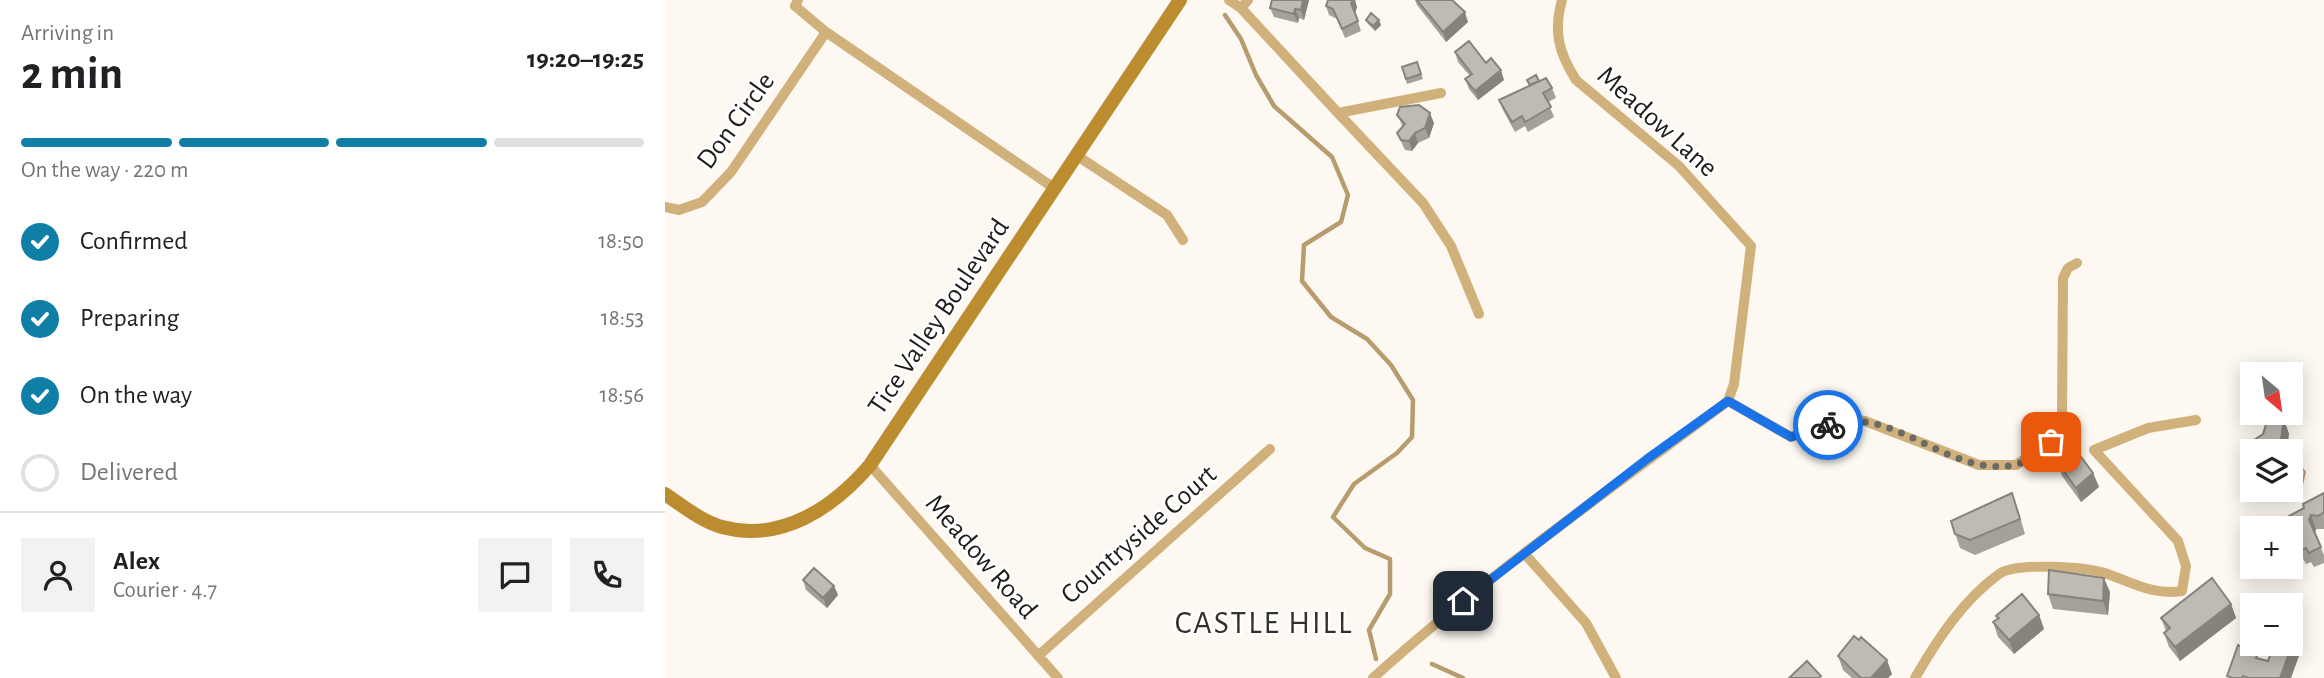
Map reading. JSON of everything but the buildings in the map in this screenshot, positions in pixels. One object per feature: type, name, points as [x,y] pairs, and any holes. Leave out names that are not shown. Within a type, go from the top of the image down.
[{"type":"street","name":"Tice Valley Boulevard","points":[[665,494],[720,527],[738,530],[773,528],[790,525],[826,506],[870,465],[1179,0]]},
{"type":"street","points":[[1229,0],[1244,4],[1338,113],[1423,203],[1451,246],[1479,314]]},
{"type":"street","name":"Meadow Lane","points":[[1562,0],[1557,17],[1557,39],[1564,61],[1576,80],[1679,166],[1751,246],[1734,384],[1728,401]]},
{"type":"street","points":[[793,2],[826,32],[1054,188]]},
{"type":"street","name":"Don Circle","points":[[665,207],[679,210],[702,202],[731,172],[826,32]]},
{"type":"street","points":[[1338,113],[1441,93]]},
{"type":"street","points":[[1076,155],[1167,215],[1183,240]]},
{"type":"street","points":[[1373,678],[1423,633],[1524,553],[1728,401],[1791,437],[1844,419],[1865,421],[1979,465],[2016,465],[2051,442],[2062,416],[2063,278],[2068,268],[2077,263]]},
{"type":"street","points":[[1915,678],[1943,631],[2001,572],[2055,565],[2101,572],[2162,594],[2182,591],[2186,566],[2178,541],[2094,450],[2148,428],[2196,420]]},
{"type":"street","name":"Countryside Court","points":[[1038,656],[1270,449]]},
{"type":"street","name":"Meadow Road","points":[[870,465],[1058,678]]},
{"type":"street","points":[[1524,553],[1586,623],[1616,678]]},
{"type":"waterway","points":[[1225,15],[1241,39],[1256,75],[1274,106],[1332,157],[1348,195],[1341,222],[1304,245],[1302,281],[1331,317],[1367,339],[1391,365],[1413,400],[1412,437],[1397,453],[1354,484],[1333,517],[1365,548],[1390,559],[1390,594],[1369,630],[1376,659]]},
{"type":"waterway","points":[[1432,664],[1463,678]]},
{"type":"way so far","points":[[1828,425],[1844,419],[1865,421],[1979,465],[2016,465],[2051,442]]},
{"type":"district","name":"CASTLE HILL","points":[[1264,623]]},
{"type":"route","points":[[1463,601],[1647,459],[1728,401],[1791,437],[1828,425]]}]
